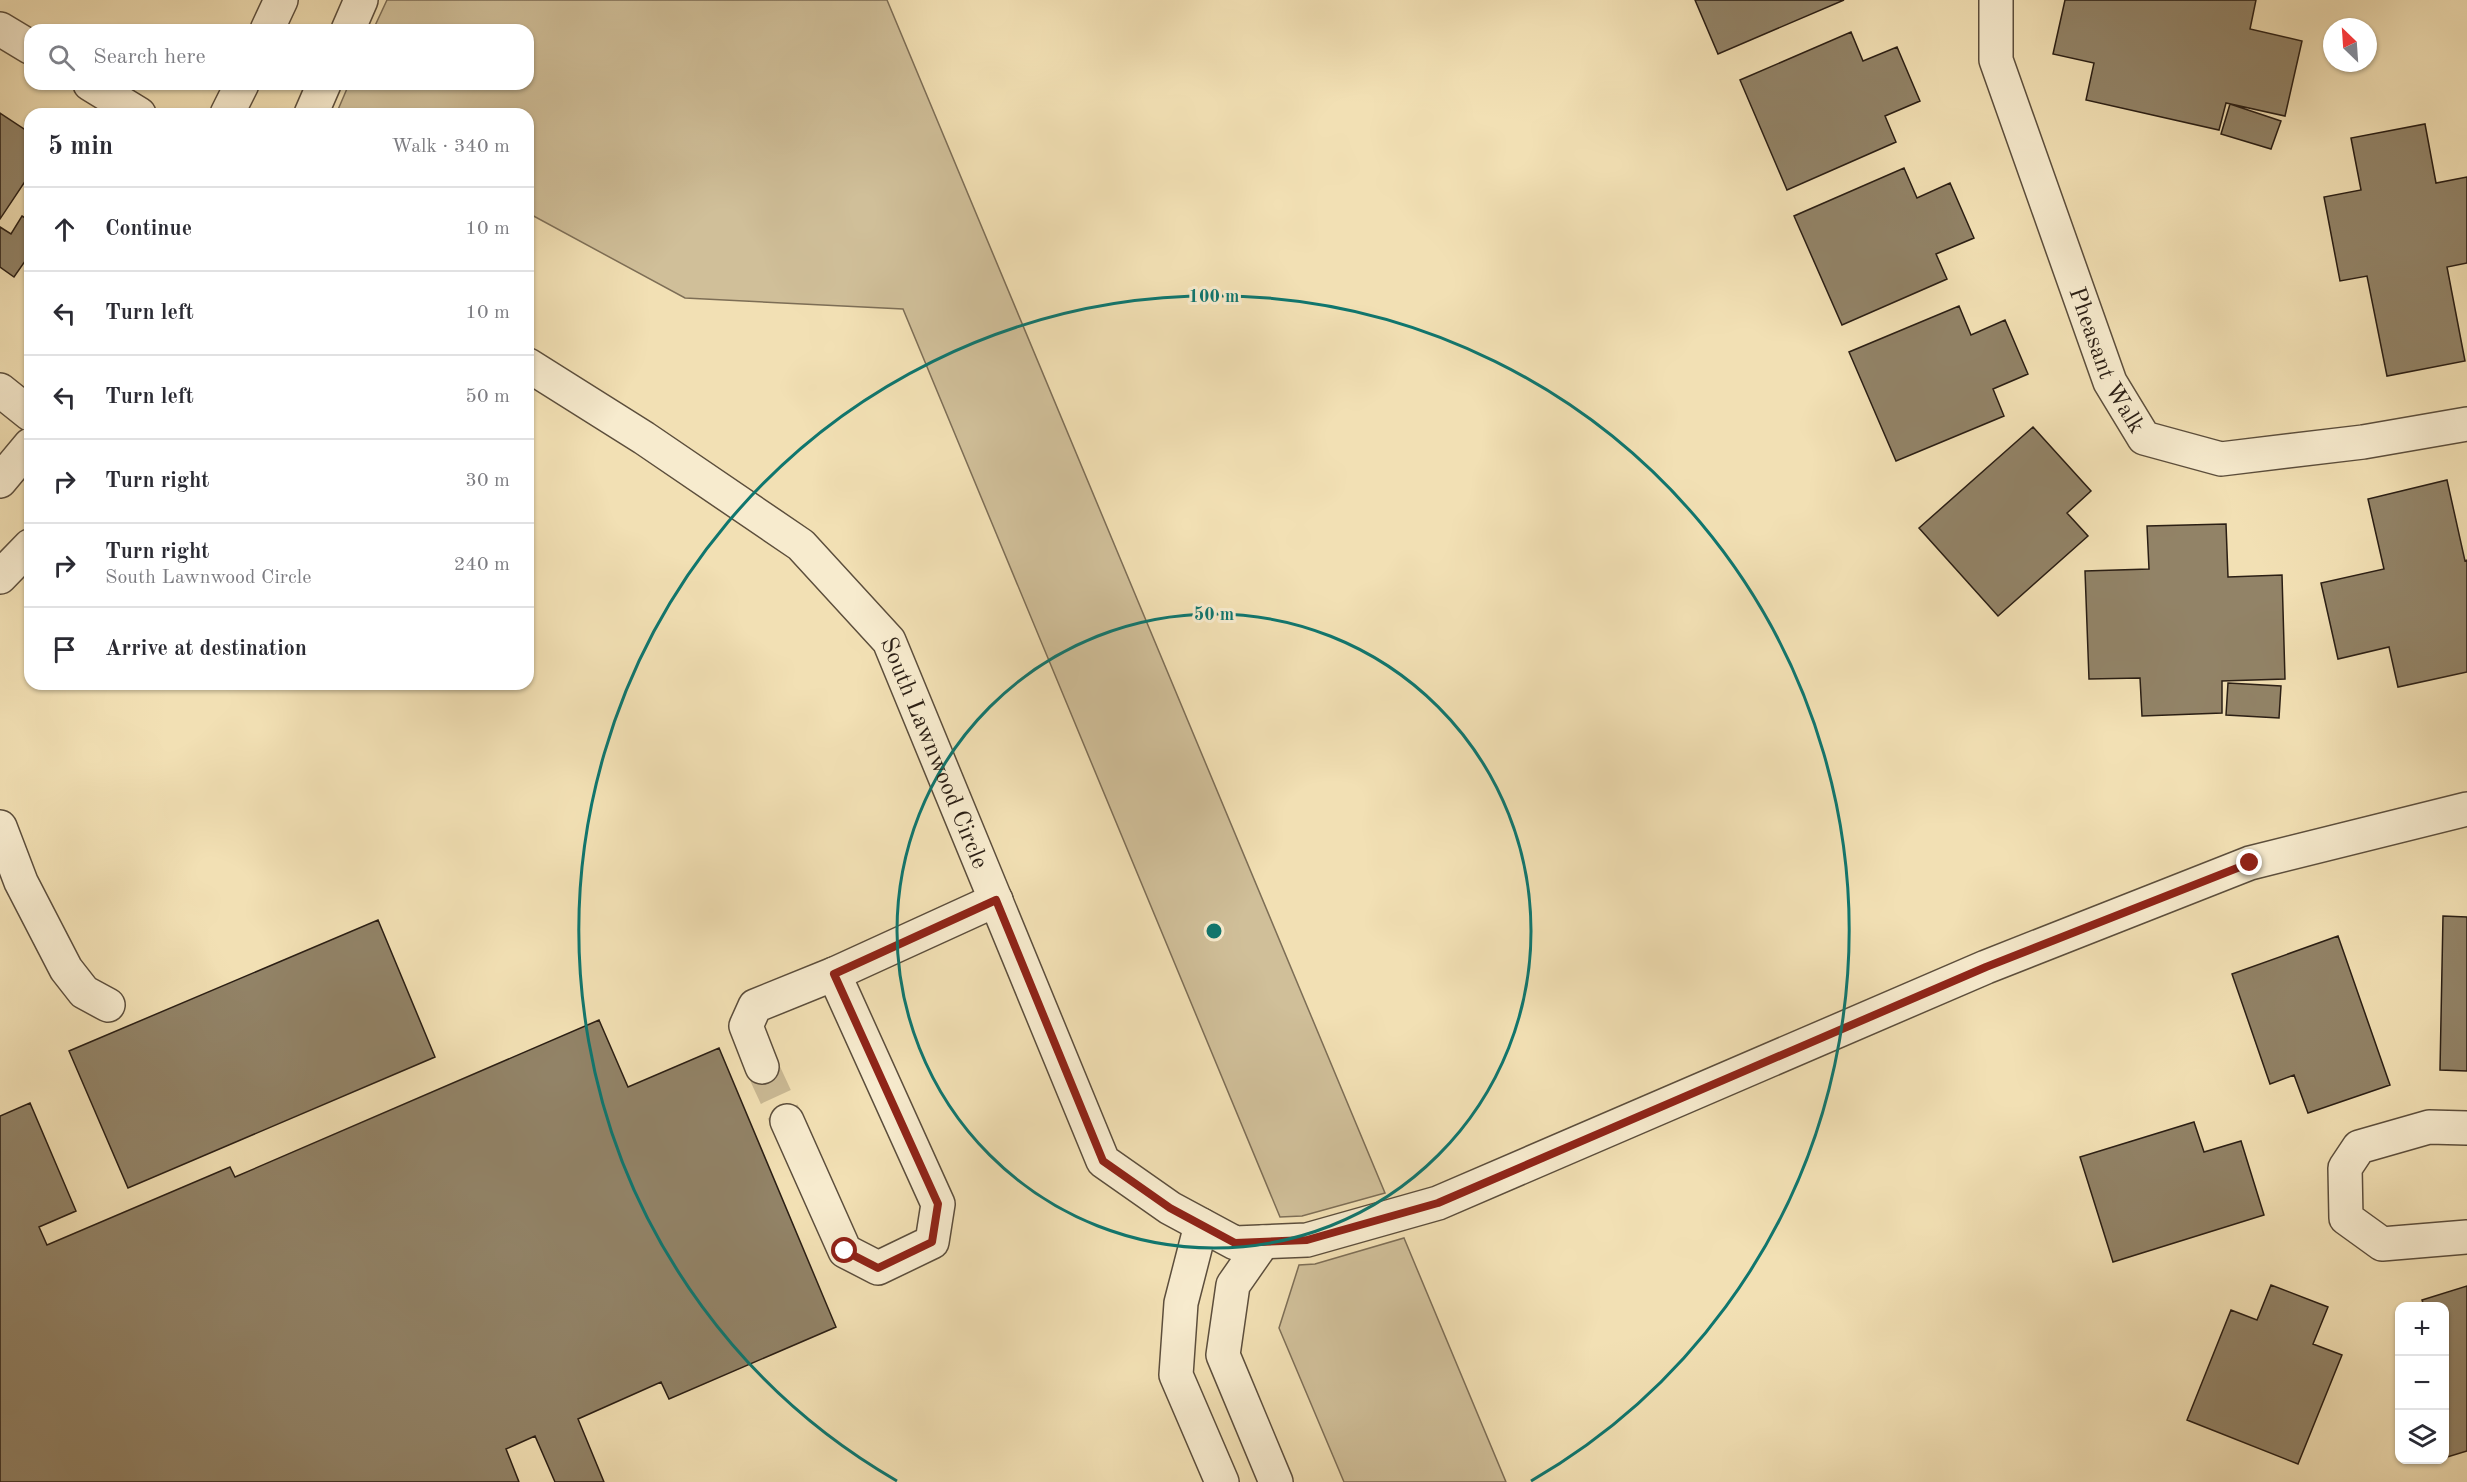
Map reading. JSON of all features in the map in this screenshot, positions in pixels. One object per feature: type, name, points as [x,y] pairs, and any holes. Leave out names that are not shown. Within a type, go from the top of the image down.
[{"type":"street","points":[[270,24],[281,0]]},
{"type":"street","points":[[351,24],[361,0]]},
{"type":"street","name":"Pheasant Walk","points":[[1996,0],[1996,60],[2110,382],[2144,438],[2221,459],[2363,442],[2467,424]]},
{"type":"street","points":[[0,29],[24,43]]},
{"type":"street","points":[[100,90],[129,108]]},
{"type":"street","points":[[230,108],[239,90]]},
{"type":"street","points":[[314,108],[321,90]]},
{"type":"street","name":"South Lawnwood Circle","points":[[534,369],[644,438],[801,545],[889,641],[1103,1161],[1170,1208],[1235,1243],[1307,1240],[1438,1203],[1986,967],[2250,863],[2467,809]]},
{"type":"street","points":[[0,390],[24,409]]},
{"type":"street","points":[[0,481],[24,452]]},
{"type":"street","points":[[0,577],[24,552]]},
{"type":"street","points":[[0,827],[21,882],[66,969],[84,992],[108,1005]]},
{"type":"street","points":[[762,1067],[746,1026],[755,1006],[834,974],[996,900]]},
{"type":"street","points":[[787,1121],[845,1251],[878,1268],[932,1242],[938,1204],[834,974]]},
{"type":"street","points":[[2467,1128],[2429,1127],[2358,1147],[2345,1168],[2346,1218],[2382,1244],[2467,1237]]},
{"type":"street","points":[[1201,1225],[1181,1303],[1176,1375],[1222,1482]]},
{"type":"street","points":[[1263,1242],[1233,1285],[1223,1356],[1276,1482]]},
{"type":"shaded area","points":[[387,0],[887,0],[1385,1193],[1302,1216],[1280,1217],[903,309],[685,298],[534,216],[534,108],[339,108],[346,90],[534,90],[534,24],[376,24]]},
{"type":"shaded area","points":[[1404,1238],[1506,1482],[1344,1482],[1279,1328],[1299,1265],[1315,1264]]},
{"type":"building","points":[[1695,0],[1844,0],[1718,54]]},
{"type":"building","points":[[2065,0],[2256,0],[2250,29],[2302,41],[2285,116],[2226,103],[2219,130],[2086,100],[2094,63],[2053,54]]},
{"type":"building","points":[[1851,32],[1863,61],[1897,47],[1920,101],[1885,116],[1896,142],[1787,190],[1740,80]]},
{"type":"building","points":[[2230,104],[2281,121],[2271,149],[2221,134]]},
{"type":"building","points":[[0,113],[24,129],[24,183],[0,219]]},
{"type":"building","points":[[2425,124],[2436,183],[2467,177],[2467,263],[2447,267],[2465,361],[2387,376],[2367,276],[2340,281],[2324,197],[2361,190],[2351,138]]},
{"type":"building","points":[[1904,168],[1917,198],[1950,183],[1974,238],[1936,254],[1947,279],[1842,325],[1794,216]]},
{"type":"building","points":[[22,216],[24,217],[24,263],[14,277],[0,267],[0,227],[11,234]]},
{"type":"building","points":[[1959,306],[1971,335],[2005,320],[2028,374],[1993,389],[2004,416],[1896,461],[1849,352]]},
{"type":"building","points":[[2033,427],[2091,491],[2067,513],[2088,536],[1998,616],[1919,528]]},
{"type":"building","points":[[2447,480],[2465,561],[2467,560],[2467,672],[2398,687],[2389,647],[2338,659],[2321,583],[2384,569],[2368,499]]},
{"type":"building","points":[[2226,524],[2228,577],[2282,575],[2285,679],[2222,681],[2222,713],[2142,716],[2140,678],[2089,679],[2085,571],[2149,569],[2147,526]]},
{"type":"building","points":[[2228,683],[2281,686],[2279,718],[2226,715]]},
{"type":"building","points":[[2443,916],[2467,917],[2467,1071],[2440,1070]]},
{"type":"building","points":[[378,920],[435,1057],[128,1188],[69,1051]]},
{"type":"building","points":[[2338,936],[2390,1085],[2308,1113],[2294,1075],[2270,1084],[2232,974]]},
{"type":"building","points":[[599,1020],[628,1087],[719,1048],[836,1327],[669,1399],[661,1382],[578,1419],[604,1482],[555,1482],[535,1436],[506,1449],[519,1482],[0,1482],[0,1116],[30,1103],[76,1211],[39,1227],[47,1245],[230,1167],[235,1177]]},
{"type":"building","points":[[2194,1122],[2204,1152],[2241,1141],[2264,1215],[2113,1262],[2080,1157]]},
{"type":"building","points":[[2271,1285],[2328,1307],[2313,1344],[2342,1355],[2298,1464],[2187,1420],[2231,1310],[2257,1320]]},
{"type":"building","points":[[2467,1286],[2467,1451],[2449,1456],[2449,1302],[2423,1302],[2422,1300]]},
{"type":"tunnel","points":[[762,1067],[787,1121]]},
{"type":"route","points":[[845,1251],[878,1268],[932,1242],[938,1204],[834,974],[996,900],[1103,1161],[1170,1208],[1235,1243],[1307,1240],[1438,1203],[1986,967],[2250,863]]}]
